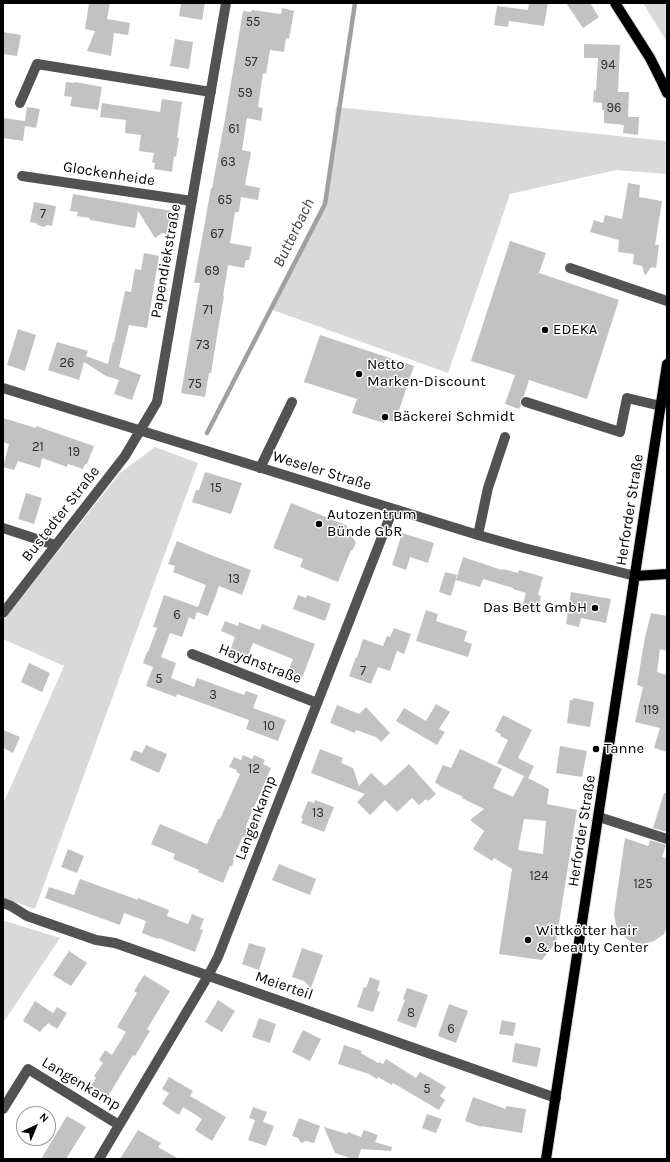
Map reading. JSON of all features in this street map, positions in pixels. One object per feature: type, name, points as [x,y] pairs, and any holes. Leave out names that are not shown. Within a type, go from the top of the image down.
[{"type":"main road","points":[[614,3],[650,58],[667,93]]},
{"type":"main road","name":"Herforder Straße","points":[[546,1159],[667,364]]},
{"type":"main road","points":[[635,576],[667,574]]},
{"type":"street","name":"Papendiekstraße","points":[[140,431],[157,402],[226,3]]},
{"type":"street","points":[[20,102],[38,64],[211,92]]},
{"type":"street","name":"Glockenheide","points":[[22,176],[192,201]]},
{"type":"street","points":[[570,268],[667,301]]},
{"type":"street","name":"Weseler Straße","points":[[3,388],[478,535],[635,576]]},
{"type":"street","points":[[526,402],[620,432],[627,398],[661,406]]},
{"type":"street","points":[[260,468],[292,402]]},
{"type":"street","name":"Bustedter Straße","points":[[3,614],[125,456],[140,431]]},
{"type":"street","points":[[478,535],[488,488],[505,437]]},
{"type":"street","name":"Langenkamp","points":[[99,1159],[218,957],[393,509]]},
{"type":"street","points":[[3,528],[55,545]]},
{"type":"street","name":"Haydnstraße","points":[[192,654],[317,703]]},
{"type":"street","points":[[599,817],[667,838]]},
{"type":"street","name":"Meierteil","points":[[3,903],[27,916],[96,940],[115,943],[556,1098]]},
{"type":"street","name":"Langenkamp","points":[[3,1109],[28,1069],[119,1125]]},
{"type":"shaded area","points":[[643,3],[667,3],[667,42],[656,24]]},
{"type":"shaded area","points":[[336,107],[667,141],[667,174],[616,170],[510,194],[448,373],[270,309],[326,203]]},
{"type":"shaded area","points":[[155,447],[198,463],[35,909],[3,898],[3,804],[64,666],[3,639],[3,621],[120,473]]},
{"type":"shaded area","points":[[5,921],[60,938],[3,1023],[3,924]]},
{"type":"building","points":[[89,3],[110,3],[107,19],[130,23],[128,35],[114,33],[111,56],[87,51],[95,31],[85,29]]},
{"type":"building","points":[[181,3],[205,3],[202,20],[179,16]]},
{"type":"building","points":[[529,3],[548,3],[544,26],[509,21],[508,27],[494,25],[497,6],[528,10]]},
{"type":"building","points":[[566,3],[590,3],[599,17],[583,28]]},
{"type":"building","points":[[282,8],[294,11],[289,39],[286,38],[284,52],[270,50],[266,74],[263,73],[258,107],[263,108],[261,121],[247,118],[242,150],[251,152],[245,185],[260,188],[258,200],[241,197],[239,212],[235,212],[230,243],[252,247],[249,260],[246,260],[244,268],[228,265],[211,373],[209,373],[205,397],[181,393],[200,283],[194,283],[225,119],[243,11],[251,12],[252,10],[281,14]]},
{"type":"building","points":[[3,32],[21,35],[17,56],[3,54]]},
{"type":"building","points":[[175,39],[193,42],[189,69],[170,66]]},
{"type":"building","points":[[584,44],[620,45],[618,92],[629,92],[628,117],[639,117],[638,135],[623,133],[624,125],[604,123],[604,110],[602,110],[602,103],[593,102],[594,90],[596,91],[598,58],[584,58]]},
{"type":"building","points":[[66,82],[75,82],[102,87],[98,110],[70,106],[72,97],[64,96]]},
{"type":"building","points":[[162,99],[182,102],[177,138],[179,138],[176,157],[174,156],[172,172],[154,169],[155,163],[152,162],[154,153],[139,151],[141,135],[125,133],[126,120],[100,117],[102,103],[160,112]]},
{"type":"building","points":[[27,107],[40,109],[36,128],[25,126],[23,141],[3,138],[3,118],[25,121]]},
{"type":"building","points":[[628,183],[640,185],[639,197],[662,201],[655,245],[659,245],[656,268],[651,267],[645,276],[642,266],[633,264],[634,254],[618,252],[619,240],[590,232],[594,220],[603,223],[605,215],[622,219]]},
{"type":"building","points":[[73,194],[172,211],[168,234],[162,233],[155,238],[138,211],[135,228],[90,220],[90,218],[77,216],[78,212],[70,211]]},
{"type":"building","points":[[34,202],[56,206],[52,226],[47,225],[44,227],[30,222]]},
{"type":"building","name":"EDEKA","points":[[510,241],[546,253],[539,273],[619,300],[587,399],[529,380],[524,396],[520,400],[521,405],[519,409],[505,404],[515,375],[471,361]]},
{"type":"building","points":[[144,253],[159,256],[147,328],[129,325],[119,367],[141,375],[132,400],[114,394],[119,380],[106,376],[84,362],[79,380],[48,370],[57,342],[88,351],[86,356],[108,364],[125,291],[131,292],[135,269],[141,270]]},
{"type":"building","points":[[18,329],[36,335],[25,371],[7,365]]},
{"type":"building","name":"Netto Marken-Discount","points":[[320,335],[414,366],[394,422],[385,419],[384,423],[352,413],[357,399],[304,382]]},
{"type":"building","points":[[3,418],[36,428],[36,426],[94,446],[87,464],[85,464],[83,469],[68,464],[67,467],[42,458],[40,468],[18,461],[14,470],[3,467],[9,444],[3,442]]},
{"type":"building","points":[[205,472],[242,483],[231,514],[192,502],[196,490],[199,490]]},
{"type":"building","points":[[26,493],[42,498],[34,524],[18,519]]},
{"type":"building","points":[[291,503],[346,525],[356,543],[352,551],[351,550],[338,582],[300,567],[303,559],[273,548]]},
{"type":"building","points":[[402,533],[434,543],[428,563],[410,557],[406,570],[392,565]]},
{"type":"building","points":[[177,541],[251,570],[242,595],[219,586],[208,616],[197,612],[194,620],[189,617],[182,637],[170,633],[161,657],[176,663],[171,678],[194,687],[197,678],[244,695],[246,691],[258,695],[253,708],[286,720],[278,741],[246,729],[249,720],[177,694],[176,697],[146,686],[153,667],[143,663],[157,628],[153,627],[164,595],[198,607],[206,585],[173,572],[175,566],[168,564]]},
{"type":"building","points":[[463,557],[502,570],[518,573],[519,570],[543,577],[538,595],[541,596],[537,612],[522,607],[526,593],[483,579],[480,587],[456,580]]},
{"type":"building","points":[[445,572],[457,575],[451,596],[439,592]]},
{"type":"building","name":"Das Bett GmbH","points":[[571,592],[611,599],[606,623],[581,618],[579,627],[566,624]]},
{"type":"building","points":[[298,595],[306,598],[307,595],[331,604],[325,621],[293,609]]},
{"type":"building","points":[[426,610],[438,614],[436,621],[467,631],[464,641],[472,644],[468,657],[416,641]]},
{"type":"building","points":[[651,613],[667,616],[667,651],[660,649],[657,672],[667,675],[667,752],[654,748],[660,728],[635,722],[643,687],[637,685],[645,637]]},
{"type":"building","points":[[225,621],[238,626],[239,622],[260,630],[262,624],[315,644],[301,681],[287,675],[293,659],[253,643],[247,658],[230,651],[235,637],[221,631]]},
{"type":"building","points":[[394,628],[411,634],[404,654],[397,651],[390,671],[378,667],[371,684],[349,676],[363,639],[383,646],[387,636],[390,637]]},
{"type":"building","points":[[29,663],[50,673],[42,692],[21,682]]},
{"type":"building","points":[[573,698],[594,702],[590,727],[567,723],[570,700],[573,700]]},
{"type":"building","points":[[436,704],[450,712],[439,729],[445,732],[437,745],[396,721],[404,708],[426,721]]},
{"type":"building","points":[[337,705],[359,714],[366,707],[390,733],[381,742],[376,737],[356,730],[355,733],[330,723]]},
{"type":"building","points":[[503,715],[532,730],[518,758],[534,766],[528,778],[549,789],[547,804],[577,810],[556,942],[542,960],[499,954],[512,869],[494,858],[492,861],[473,849],[484,831],[470,820],[484,809],[435,782],[443,765],[451,768],[460,749],[502,769],[493,788],[513,797],[524,776],[497,763],[508,740],[500,736],[501,734],[495,731]],"holes":[[[524,819],[546,821],[543,854],[518,850]]]},
{"type":"building","points":[[3,730],[20,737],[13,753],[3,748]]},
{"type":"building","points":[[146,745],[167,754],[159,773],[130,760],[134,750],[142,753]]},
{"type":"building","points":[[560,746],[587,751],[582,777],[556,773]]},
{"type":"building","points":[[320,749],[343,758],[341,763],[353,768],[359,786],[371,773],[385,786],[409,764],[436,794],[428,801],[426,799],[419,805],[412,798],[397,812],[385,800],[370,815],[357,802],[365,794],[311,773]]},
{"type":"building","points":[[243,755],[252,759],[254,755],[265,760],[263,764],[271,768],[246,826],[249,839],[243,836],[233,859],[234,861],[232,866],[230,866],[223,883],[198,872],[199,870],[173,859],[175,854],[151,844],[160,824],[207,844],[240,774],[236,772],[237,770],[229,767],[234,757],[241,760]]},
{"type":"building","points":[[664,793],[667,793],[667,832],[653,828]]},
{"type":"building","points":[[315,800],[334,807],[324,832],[301,823],[303,819],[301,818],[308,801],[314,803]]},
{"type":"building","points":[[625,838],[648,846],[650,840],[666,845],[662,857],[667,858],[667,927],[664,934],[654,941],[643,944],[631,942],[622,935],[616,925],[614,914]]},
{"type":"building","points":[[68,849],[84,856],[77,873],[61,867]]},
{"type":"building","points":[[279,864],[316,879],[310,895],[272,880]]},
{"type":"building","points":[[80,879],[169,910],[167,916],[188,924],[192,914],[204,919],[200,929],[203,930],[195,952],[142,933],[146,921],[124,913],[120,925],[45,898],[49,887],[74,895]]},
{"type":"building","points":[[249,943],[266,948],[259,970],[242,964]]},
{"type":"building","points":[[302,948],[323,955],[311,988],[304,981],[292,977]]},
{"type":"building","points":[[69,951],[87,963],[71,986],[53,975]]},
{"type":"building","points":[[144,975],[170,991],[147,1029],[150,1031],[135,1056],[133,1055],[108,1096],[91,1086],[96,1078],[94,1076],[103,1063],[99,1060],[105,1050],[112,1055],[126,1032],[117,1027],[137,993],[134,991]]},
{"type":"building","points":[[370,977],[380,981],[377,991],[380,992],[373,1012],[357,1007],[364,987],[366,988]]},
{"type":"building","points":[[407,988],[428,995],[416,1028],[397,1021],[405,1000],[403,999]]},
{"type":"building","points":[[218,1000],[235,1011],[222,1032],[205,1022]]},
{"type":"building","points":[[35,1001],[53,1013],[57,1007],[67,1013],[57,1029],[48,1023],[40,1032],[23,1021]]},
{"type":"building","points":[[449,1004],[468,1011],[456,1043],[438,1036]]},
{"type":"building","points":[[259,1018],[276,1024],[270,1043],[252,1037]]},
{"type":"building","points":[[502,1020],[516,1023],[513,1036],[499,1034]]},
{"type":"building","points":[[303,1030],[321,1039],[310,1061],[292,1052]]},
{"type":"building","points":[[515,1043],[541,1048],[537,1067],[512,1062]]},
{"type":"building","points":[[344,1045],[362,1051],[361,1053],[378,1063],[383,1064],[386,1059],[416,1078],[420,1072],[446,1087],[440,1096],[445,1100],[439,1110],[393,1083],[392,1085],[378,1077],[377,1079],[369,1074],[338,1064]]},
{"type":"building","points":[[169,1077],[193,1091],[190,1096],[226,1117],[212,1141],[195,1130],[202,1119],[183,1107],[179,1115],[162,1104],[169,1093],[162,1089]]},
{"type":"building","points":[[473,1097],[506,1109],[506,1106],[526,1109],[522,1133],[481,1127],[465,1121]]},
{"type":"building","points":[[253,1107],[267,1112],[263,1122],[274,1126],[266,1146],[248,1140],[255,1120],[249,1118]]},
{"type":"building","points":[[427,1114],[442,1119],[436,1133],[422,1128]]},
{"type":"building","points":[[67,1116],[86,1127],[66,1159],[41,1159],[49,1146],[56,1146],[56,1134]]},
{"type":"building","points":[[299,1118],[320,1126],[314,1143],[306,1141],[301,1143],[298,1138],[292,1136]]},
{"type":"building","points":[[324,1127],[347,1134],[348,1132],[361,1137],[364,1130],[378,1135],[375,1142],[392,1147],[391,1151],[361,1149],[358,1159],[353,1159],[335,1153]]},
{"type":"building","points":[[138,1130],[161,1143],[158,1147],[179,1159],[120,1159]]},
{"type":"waterway","name":"Butterbach","points":[[207,433],[325,204],[355,3]]},
{"type":"place","name":"EDEKA","points":[[545,330]]},
{"type":"place","name":"Netto Marken-Discount","points":[[359,374]]},
{"type":"place","name":"Bäckerei Schmidt","points":[[385,417]]},
{"type":"place","name":"Autozentrum Bünde GbR","points":[[319,524]]},
{"type":"place","name":"Das Bett GmbH","points":[[595,608]]},
{"type":"place","name":"Tanne","points":[[596,749]]},
{"type":"place","name":"Wittkötter hair & beauty Center","points":[[528,940]]}]
